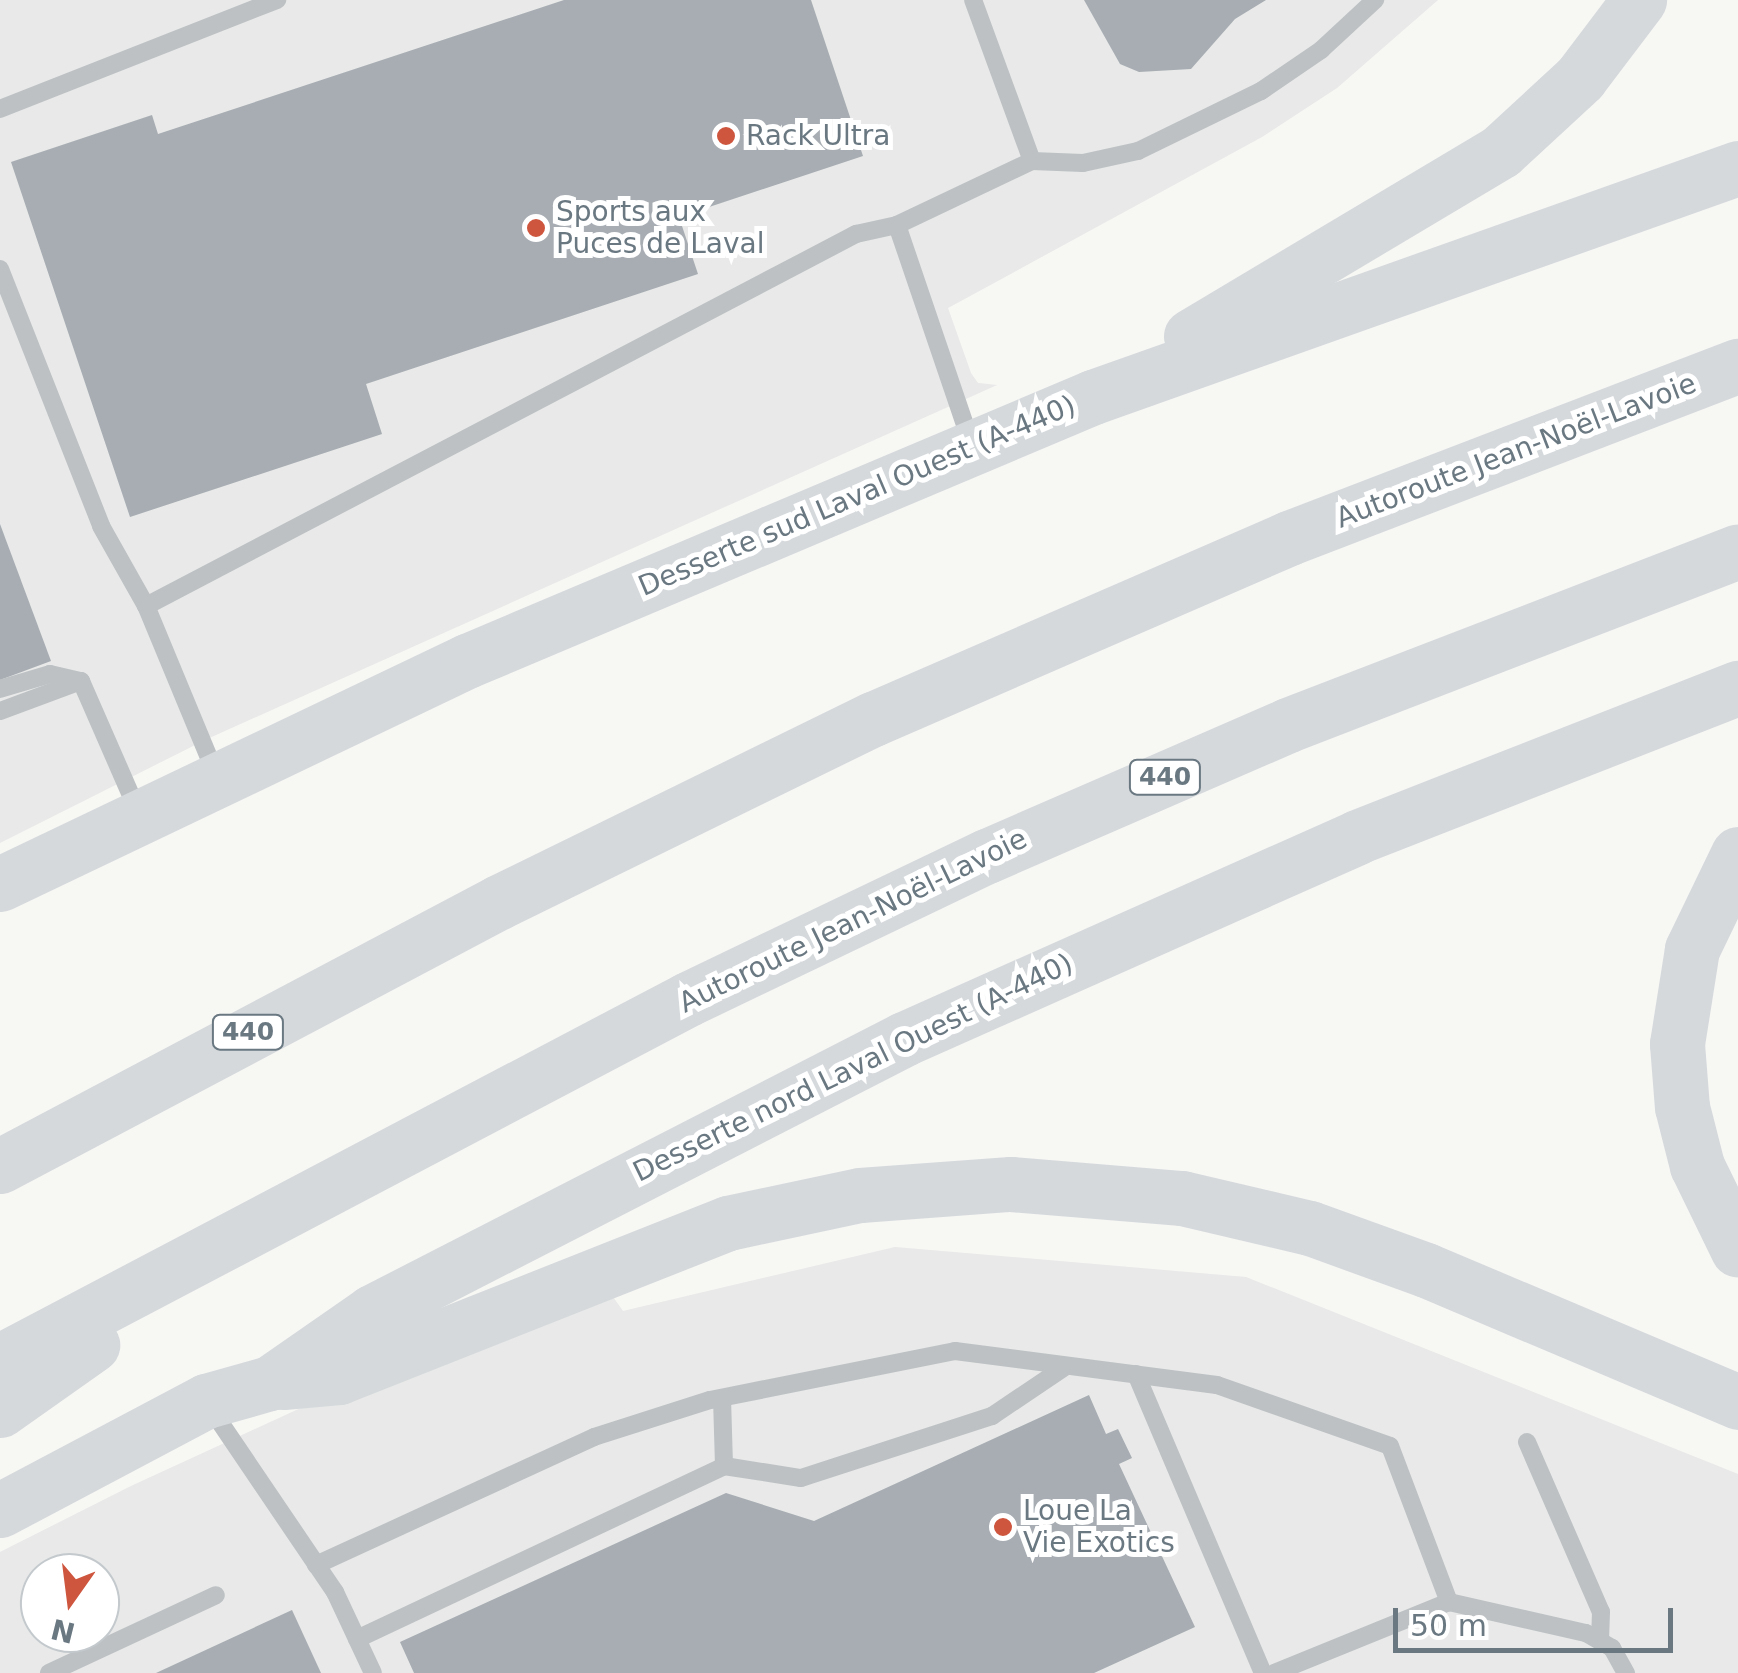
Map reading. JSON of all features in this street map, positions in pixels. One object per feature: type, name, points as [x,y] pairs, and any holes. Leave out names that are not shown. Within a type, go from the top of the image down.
[{"type":"main road","points":[[1094,397],[1314,258],[1487,162],[1554,106],[1638,0]]},
{"type":"main road","name":"Desserte sud Laval Ouest (A-440)","points":[[0,884],[217,776],[467,661],[1094,397],[1738,168]]},
{"type":"main road","name":"Autoroute Jean-Noël-Lavoie","points":[[0,1166],[481,912],[873,719],[1289,538],[1738,366]]},
{"type":"main road","name":"Autoroute Jean-Noël-Lavoie","points":[[0,1361],[688,999],[1040,832],[1305,718],[1738,551]]},
{"type":"main road","name":"Desserte nord Laval Ouest (A-440)","points":[[0,1510],[206,1401],[270,1383],[372,1312],[455,1267],[919,1032],[1341,844],[1738,688]]},
{"type":"main road","points":[[1738,854],[1692,948],[1677,1044],[1693,1154],[1738,1250]]},
{"type":"main road","points":[[270,1383],[338,1377],[728,1223],[860,1195],[1011,1184],[1139,1192],[1310,1228],[1738,1402]]},
{"type":"main road","points":[[0,1410],[278,1213]]},
{"type":"lane","points":[[0,109],[277,0]]},
{"type":"lane","points":[[973,0],[1032,161]]},
{"type":"lane","points":[[146,606],[856,234],[897,225],[1032,161],[1083,163],[1138,152],[1261,91],[1322,50],[1375,0]]},
{"type":"lane","points":[[897,225],[974,448]]},
{"type":"lane","points":[[0,269],[101,526],[146,606],[217,776]]},
{"type":"lane","points":[[0,690],[50,674],[81,680]]},
{"type":"lane","points":[[0,711],[81,680]]},
{"type":"lane","points":[[81,680],[139,814]]},
{"type":"lane","points":[[316,1565],[594,1437],[722,1398],[955,1351],[1136,1374],[1256,1395],[1390,1446],[1448,1602]]},
{"type":"lane","points":[[357,1639],[724,1466],[801,1478],[992,1416],[1066,1366]]},
{"type":"lane","points":[[1136,1374],[1262,1673]]},
{"type":"lane","points":[[722,1398],[724,1466]]},
{"type":"lane","points":[[206,1401],[316,1565],[373,1673]]},
{"type":"lane","points":[[1527,1442],[1601,1612],[1600,1639]]},
{"type":"lane","points":[[48,1673],[216,1595]]},
{"type":"lane","points":[[1274,1673],[1448,1602],[1600,1639],[1626,1673]]},
{"type":"shaded area","points":[[0,0],[1438,0],[1337,88],[1262,137],[948,308],[971,373],[978,383],[997,385],[207,739],[0,843]]},
{"type":"shaded area","points":[[895,1247],[1246,1277],[1738,1474],[1738,1673],[0,1673],[0,1552],[131,1486],[342,1389],[606,1287],[623,1311]]},
{"type":"building","points":[[564,0],[811,0],[863,156],[679,217],[698,274],[366,384],[382,434],[130,517],[11,162],[152,115],[158,134]]},
{"type":"building","points":[[1084,0],[1266,0],[1235,19],[1191,69],[1139,72],[1120,64]]},
{"type":"building","points":[[0,524],[51,661],[0,680]]},
{"type":"building","points":[[1089,1395],[1106,1434],[1118,1429],[1132,1458],[1119,1464],[1195,1627],[1094,1673],[414,1673],[400,1642],[726,1493],[814,1521]]},
{"type":"building","points":[[292,1610],[321,1673],[156,1673]]},
{"type":"place","name":"Rack Ultra","points":[[726,136]]},
{"type":"place","name":"Sports aux Puces de Laval","points":[[536,228]]},
{"type":"place","name":"Loue La Vie Exotics","points":[[1003,1527]]}]
